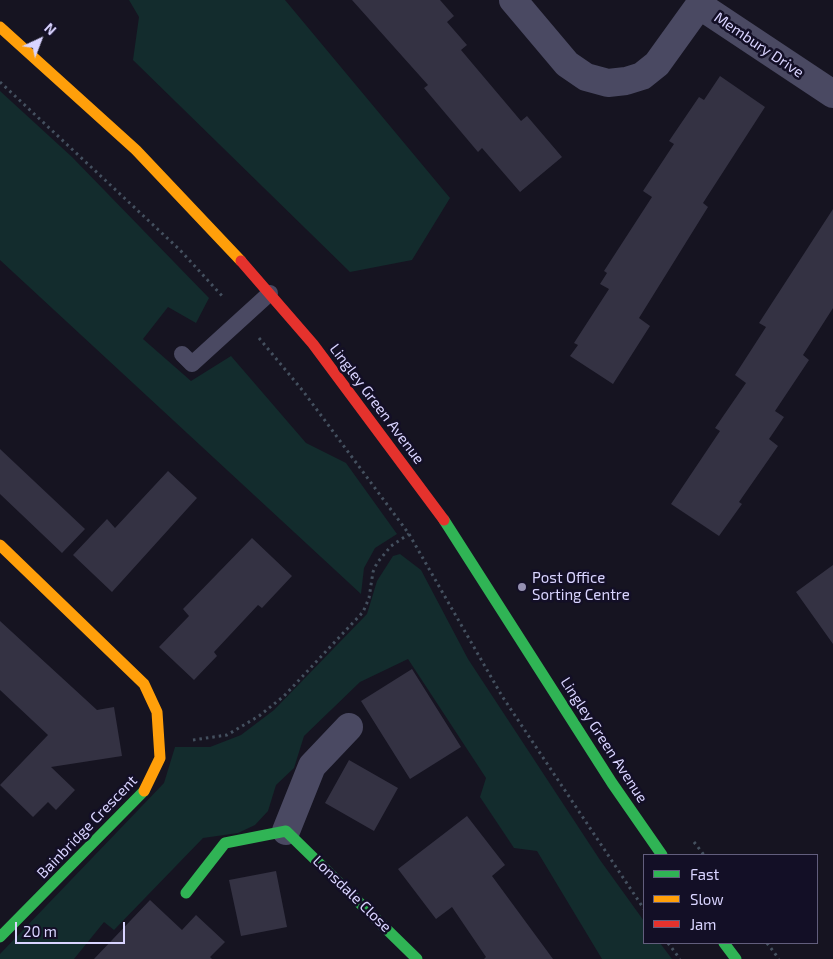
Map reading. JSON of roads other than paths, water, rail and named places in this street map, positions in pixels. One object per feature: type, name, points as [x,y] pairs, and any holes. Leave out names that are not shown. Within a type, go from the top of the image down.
[{"type":"street","name":"Membury Drive","points":[[512,0],[567,64],[586,77],[608,83],[626,82],[642,76],[657,64],[701,2],[833,94]]},
{"type":"street","name":"Lingley Green Avenue","points":[[0,27],[136,150],[206,222],[270,293],[366,411],[422,487],[471,559],[612,783],[661,854]]},
{"type":"street","name":"Bainbridge Crescent","points":[[0,544],[144,684],[157,712],[160,742],[160,758],[146,789],[0,937]]},
{"type":"street","points":[[186,894],[225,842],[286,831],[312,766],[349,727]]},
{"type":"street","name":"Lonsdale Close","points":[[286,831],[417,959]]},
{"type":"street","points":[[725,944],[736,959]]},
{"type":"lane","points":[[182,354],[192,364],[270,293]]},
{"type":"place","name":"Post Office Sorting Centre","points":[[522,587]]}]
